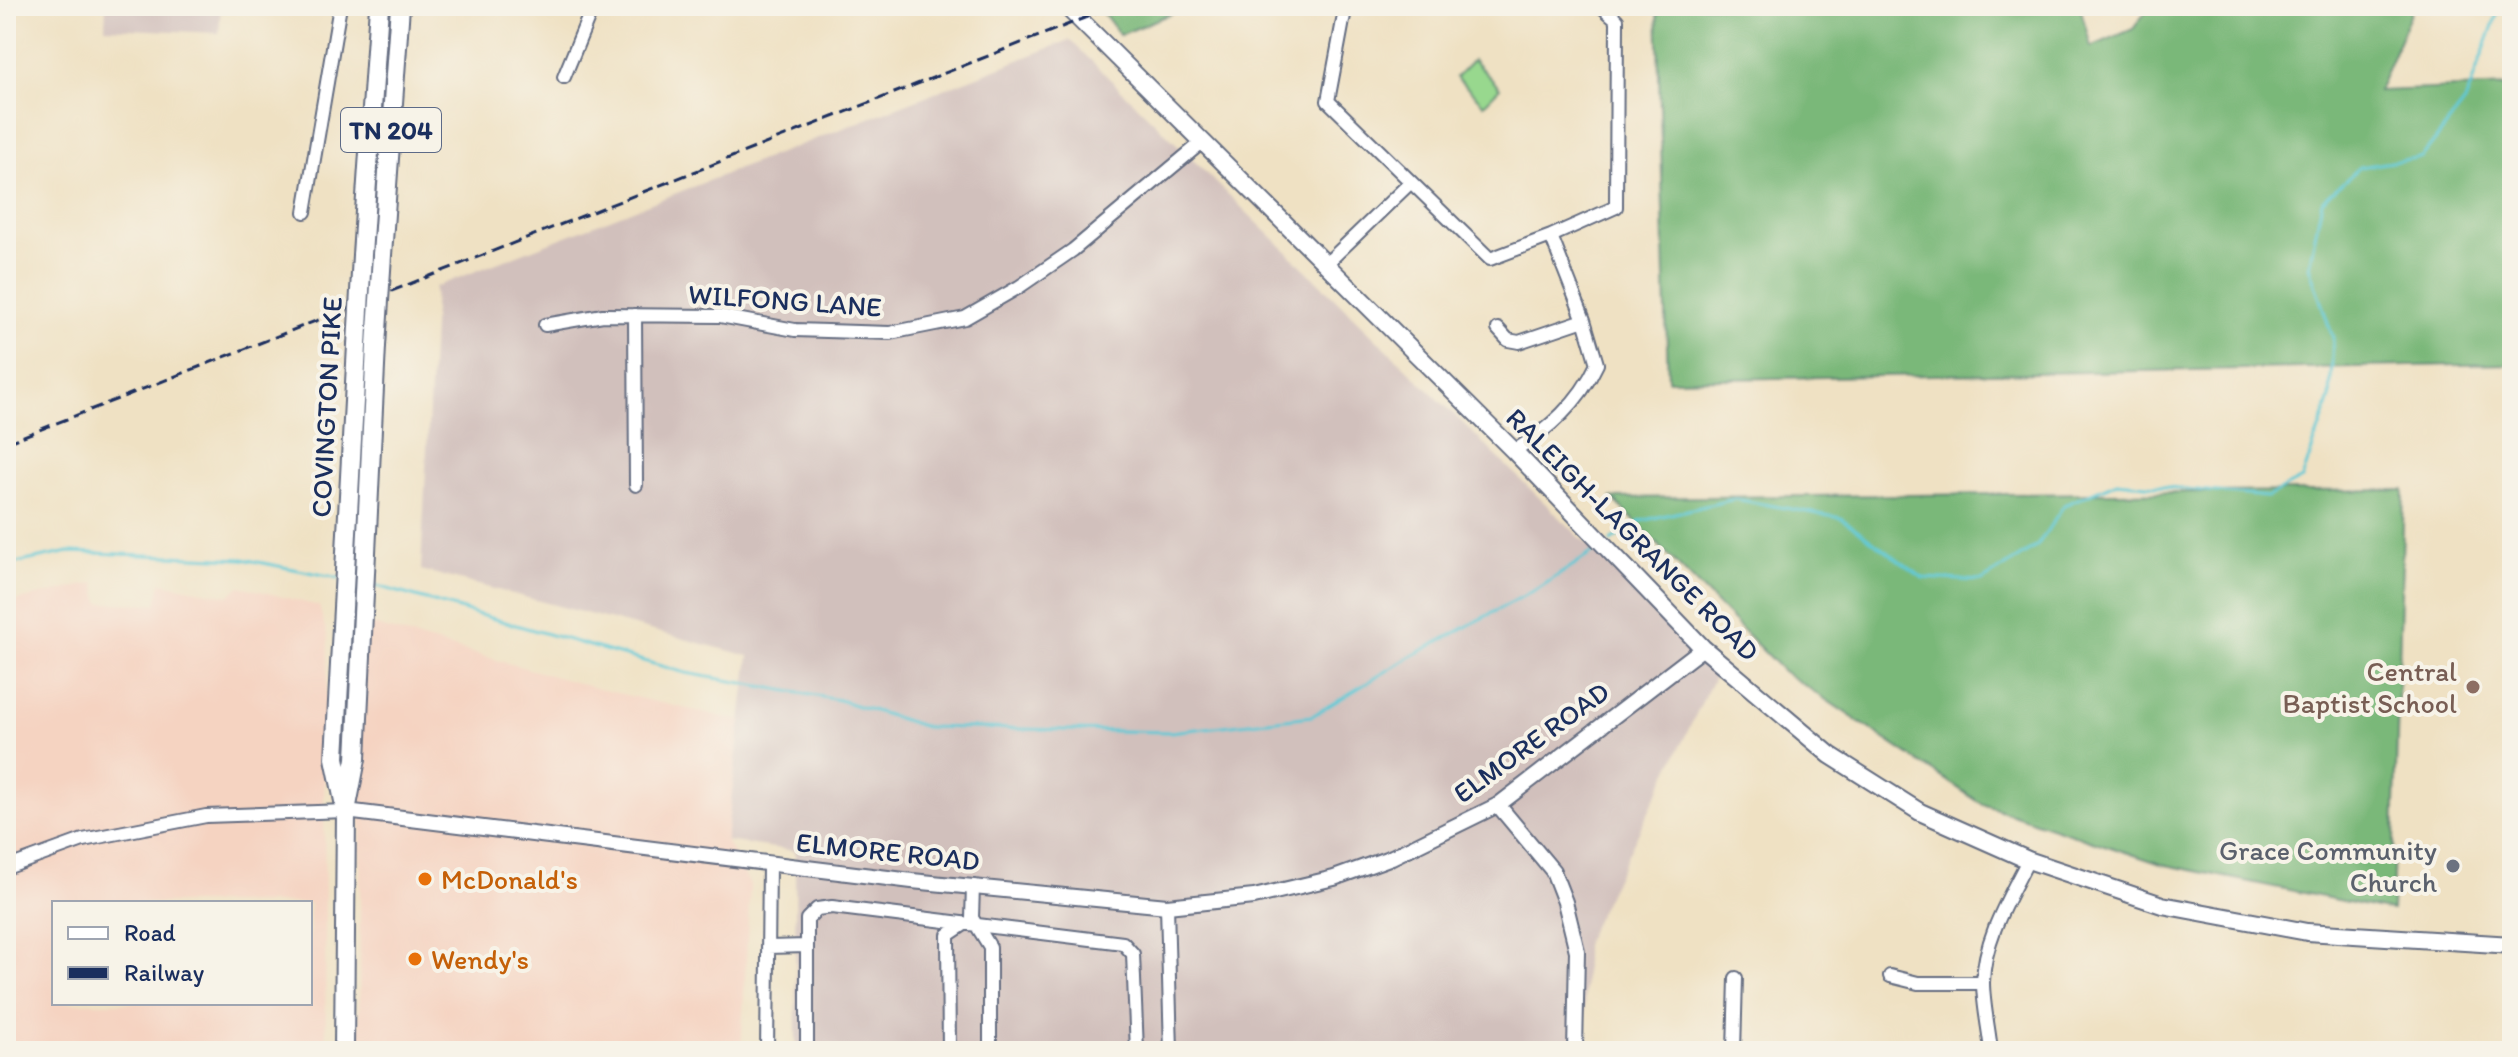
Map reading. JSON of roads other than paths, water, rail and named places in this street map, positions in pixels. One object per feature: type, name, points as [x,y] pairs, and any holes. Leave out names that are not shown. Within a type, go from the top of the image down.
[{"type":"main road","name":"COVINGTON PIKE","points":[[344,1051],[346,811],[356,759],[367,529],[362,255],[379,6]]},
{"type":"main road","name":"COVINGTON PIKE","points":[[346,811],[335,758],[347,525],[366,346],[382,255],[400,6]]},
{"type":"main road","name":"RALEIGH-LAGRANGE ROAD","points":[[1066,6],[1514,451],[1703,648],[1830,755],[1920,812],[2028,860],[2162,905],[2307,932],[2512,945]]},
{"type":"street","points":[[305,212],[340,6]]},
{"type":"street","points":[[564,77],[593,6]]},
{"type":"street","points":[[1349,6],[1345,10],[1328,101],[1490,259],[1616,207],[1617,20],[1601,6]]},
{"type":"street","name":"WILFONG LANE","points":[[545,325],[603,315],[720,316],[795,330],[890,333],[965,318],[1019,287],[1073,250],[1201,143]]},
{"type":"street","points":[[1327,263],[1410,183]]},
{"type":"street","points":[[1514,451],[1550,426],[1574,402],[1597,364],[1584,320],[1551,236]]},
{"type":"street","points":[[635,315],[636,485]]},
{"type":"street","points":[[1498,329],[1508,340],[1519,342],[1584,320]]},
{"type":"street","name":"ELMORE ROAD","points":[[6,868],[83,840],[206,816],[346,811],[769,864],[1167,906],[1254,897],[1334,878],[1392,857],[1498,805],[1703,648]]},
{"type":"street","points":[[1498,805],[1553,871],[1565,902],[1577,951],[1575,1051]]},
{"type":"street","points":[[1991,1051],[1983,983],[1988,950],[2001,914],[2028,860]]},
{"type":"street","points":[[767,1051],[769,864]]},
{"type":"street","points":[[973,886],[971,923],[990,947],[990,1051]]},
{"type":"street","points":[[1167,906],[1171,1051]]},
{"type":"street","points":[[807,1051],[807,919],[817,909],[832,907],[1123,943],[1133,954],[1137,1051]]},
{"type":"street","points":[[949,1051],[948,935],[971,923]]},
{"type":"street","points":[[768,947],[807,946]]},
{"type":"street","points":[[1890,976],[1918,983],[1983,983]]},
{"type":"street","points":[[1734,1051],[1736,978]]},
{"type":"waterway","points":[[1611,541],[1641,521],[1735,499],[1841,518],[1923,578],[1982,581],[2037,546],[2064,505],[2117,482],[2267,497],[2302,479],[2330,398],[2333,338],[2309,266],[2322,201],[2360,167],[2422,157],[2465,102],[2500,6]]},
{"type":"waterway","points":[[370,584],[686,673],[839,700],[926,727],[1170,732],[1312,716],[1410,657],[1542,586],[1601,547]]},
{"type":"waterway","points":[[6,565],[69,552],[243,559],[339,578]]},
{"type":"railway","points":[[6,443],[1115,6]]},
{"type":"place","name":"Central Baptist School","points":[[2473,687]]},
{"type":"place","name":"Grace Community Church","points":[[2453,866]]},
{"type":"place","name":"McDonald's","points":[[425,879]]},
{"type":"place","name":"Wendy's","points":[[415,959]]}]
